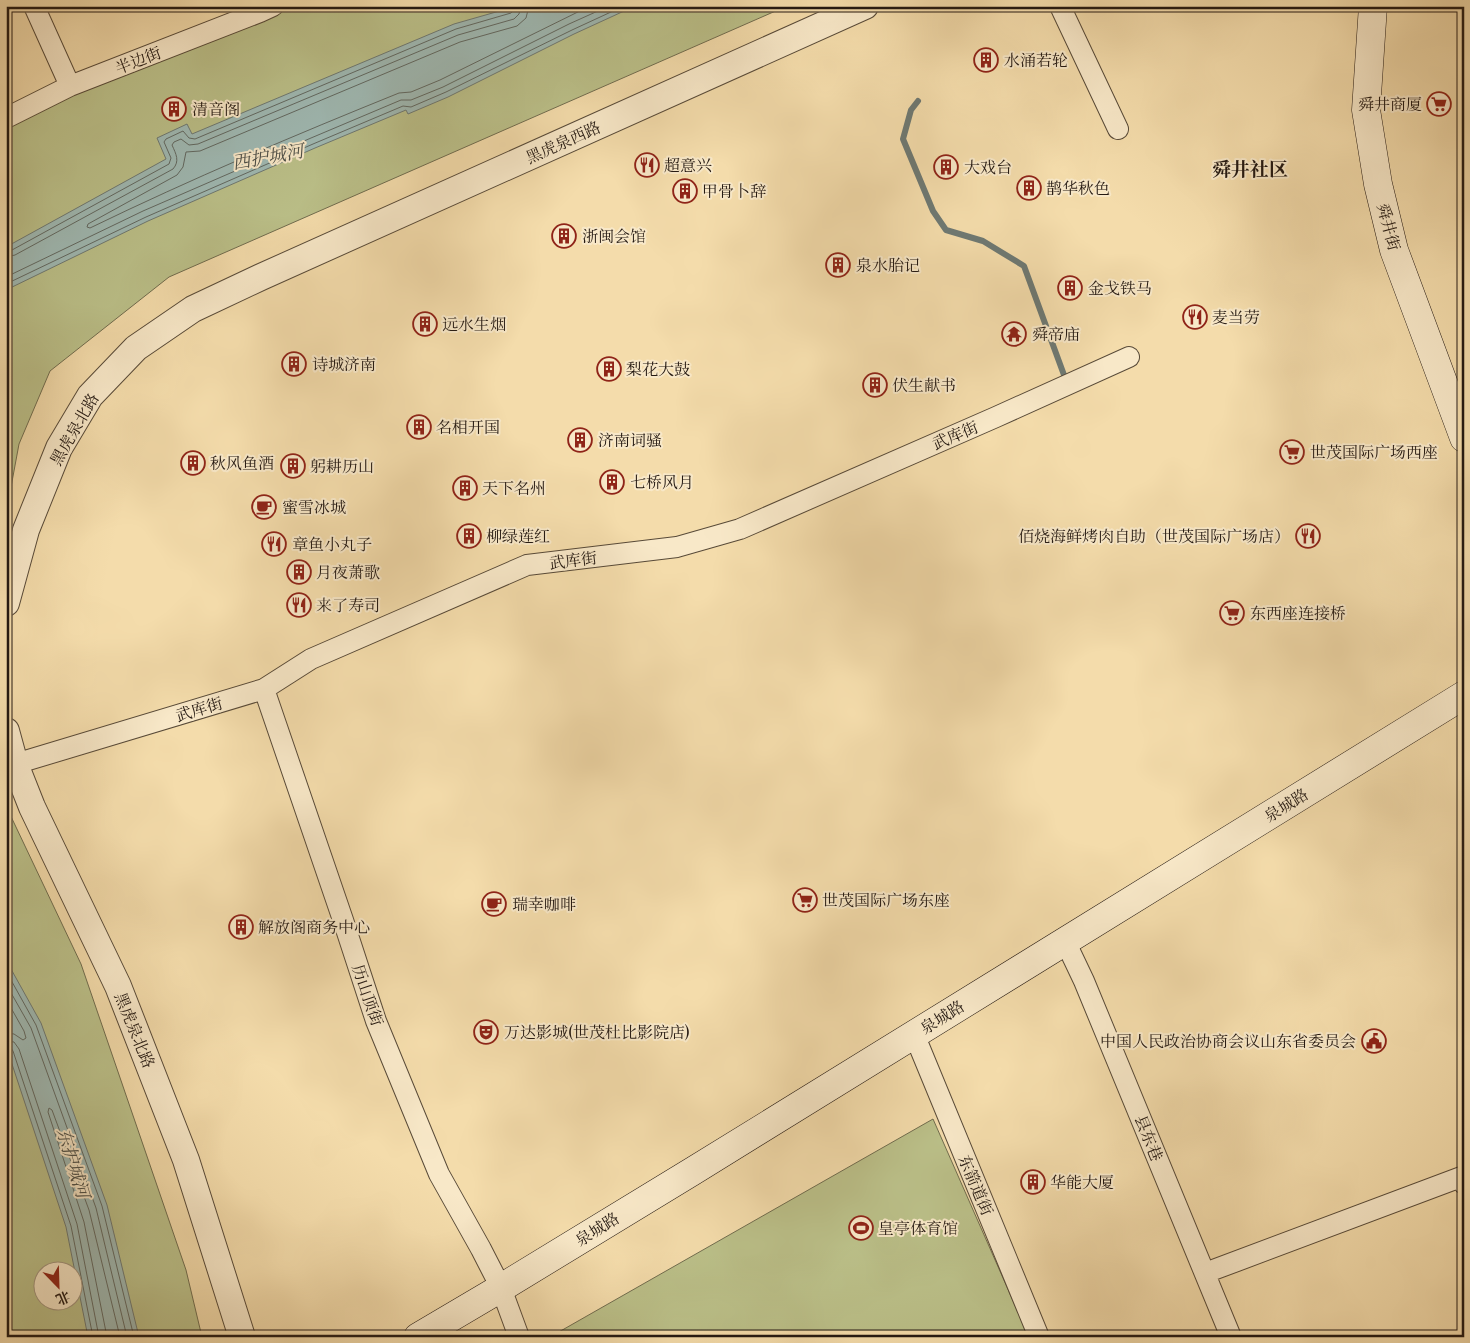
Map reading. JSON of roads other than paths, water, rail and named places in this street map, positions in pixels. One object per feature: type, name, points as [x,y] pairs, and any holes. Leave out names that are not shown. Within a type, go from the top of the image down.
[{"type":"main road","name":"舜井街","points":[[1373,6],[1366,110],[1378,184],[1394,250],[1464,438]]},
{"type":"main road","name":"泉城路","points":[[418,1337],[501,1288],[1464,695]]},
{"type":"street","points":[[34,6],[70,86]]},
{"type":"street","name":"半边街","points":[[6,118],[70,86],[273,6]]},
{"type":"street","name":"黑虎泉西路","points":[[261,277],[865,6]]},
{"type":"street","points":[[1060,6],[1118,129]]},
{"type":"street","name":"黑虎泉北路","points":[[6,603],[26,530],[33,512],[59,448],[90,396],[136,348],[193,309],[261,277]]},
{"type":"street","name":"武库街","points":[[15,764],[264,689],[312,659],[527,565],[677,547],[740,529],[1129,357]]},
{"type":"street","name":"历山顶街","points":[[264,689],[376,1021],[438,1174],[481,1248],[501,1288],[519,1337]]},
{"type":"street","name":"黑虎泉北路","points":[[6,731],[15,764],[32,807],[121,993],[186,1160],[242,1337]]},
{"type":"street","name":"县东巷","points":[[1065,941],[1084,981],[1231,1337]]},
{"type":"street","name":"东箭道街","points":[[914,1034],[1039,1337]]},
{"type":"street","points":[[1205,1273],[1461,1177],[1464,1184]]},
{"type":"water","name":"西护城河","points":[[517,6],[635,6],[574,34],[448,97],[408,114],[406,110],[315,148],[148,221],[6,290],[6,247],[166,159],[157,138],[187,124],[192,134],[454,24]]},
{"type":"water","name":"东护城河","points":[[6,960],[41,1023],[107,1205],[139,1337],[88,1337],[82,1307],[82,1260],[73,1260],[66,1227],[6,1046]]},
{"type":"waterway","points":[[918,101],[911,110],[903,139],[933,211],[946,230],[983,241],[1024,266],[1064,375]]},
{"type":"place","name":"水涌若轮","points":[[986,60]]},
{"type":"place","name":"舜井商厦","points":[[1439,104]]},
{"type":"place","name":"清音阁","points":[[174,109]]},
{"type":"place","name":"超意兴","points":[[647,165]]},
{"type":"place","name":"大戏台","points":[[946,167]]},
{"type":"place","name":"鹊华秋色","points":[[1029,188]]},
{"type":"place","name":"甲骨卜辞","points":[[685,191]]},
{"type":"place","name":"浙闽会馆","points":[[564,236]]},
{"type":"place","name":"泉水胎记","points":[[838,265]]},
{"type":"place","name":"金戈铁马","points":[[1070,288]]},
{"type":"place","name":"麦当劳","points":[[1195,317]]},
{"type":"place","name":"远水生烟","points":[[425,324]]},
{"type":"place","name":"舜帝庙","points":[[1014,334]]},
{"type":"place","name":"诗城济南","points":[[294,364]]},
{"type":"place","name":"梨花大鼓","points":[[609,369]]},
{"type":"place","name":"伏生献书","points":[[875,385]]},
{"type":"place","name":"名相开国","points":[[419,427]]},
{"type":"place","name":"济南词骚","points":[[580,440]]},
{"type":"place","name":"世茂国际广场西座","points":[[1292,452]]},
{"type":"place","name":"秋风鱼酒","points":[[193,463]]},
{"type":"place","name":"躬耕历山","points":[[293,466]]},
{"type":"place","name":"七桥风月","points":[[612,482]]},
{"type":"place","name":"天下名州","points":[[465,488]]},
{"type":"place","name":"蜜雪冰城","points":[[264,507]]},
{"type":"place","name":"柳绿莲红","points":[[469,536]]},
{"type":"place","name":"佰烧海鲜烤肉自助（世茂国际广场店）","points":[[1308,536]]},
{"type":"place","name":"章鱼小丸子","points":[[274,544]]},
{"type":"place","name":"月夜萧歌","points":[[299,572]]},
{"type":"place","name":"来了寿司","points":[[299,605]]},
{"type":"place","name":"东西座连接桥","points":[[1232,613]]},
{"type":"place","name":"世茂国际广场东座","points":[[805,900]]},
{"type":"place","name":"瑞幸咖啡","points":[[494,904]]},
{"type":"place","name":"解放阁商务中心","points":[[241,927]]},
{"type":"place","name":"万达影城(世茂杜比影院店)","points":[[486,1032]]},
{"type":"place","name":"中国人民政治协商会议山东省委员会","points":[[1374,1041]]},
{"type":"place","name":"华能大厦","points":[[1033,1182]]},
{"type":"place","name":"皇亭体育馆","points":[[861,1228]]},
{"type":"district","name":"舜井社区","points":[[1250,169]]}]
